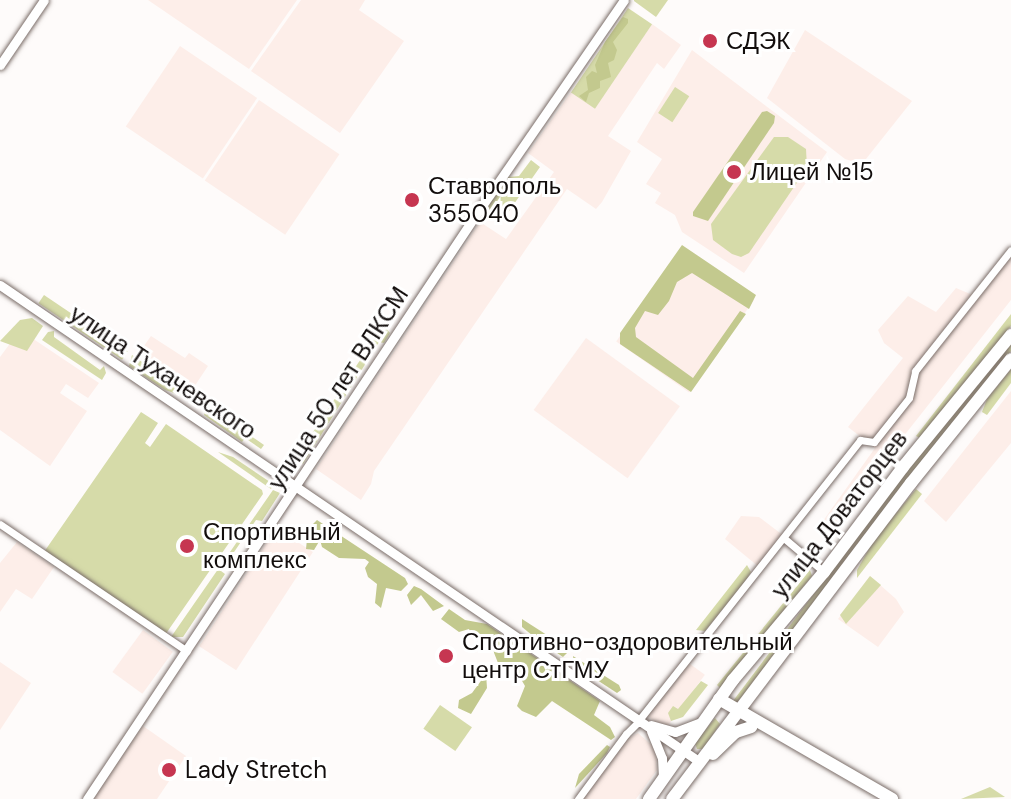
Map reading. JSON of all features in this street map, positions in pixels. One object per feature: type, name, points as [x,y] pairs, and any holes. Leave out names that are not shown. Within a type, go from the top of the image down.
[{"type":"main road","name":"улица Доваторцев","points":[[649,799],[717,702],[1011,335]]},
{"type":"main road","name":"улица Доваторцев","points":[[672,799],[733,713],[1011,359]]},
{"type":"main road","points":[[748,697],[753,724],[879,799]]},
{"type":"main road","points":[[717,702],[892,799]]},
{"type":"main road","points":[[700,762],[736,732],[753,724]]},
{"type":"street","points":[[0,65],[44,0]]},
{"type":"street","name":"улица 50 лет ВЛКСМ","points":[[87,799],[475,216],[624,0]]},
{"type":"street","points":[[644,724],[860,440],[874,442],[909,398],[915,371],[1011,250]]},
{"type":"street","name":"улица Тухачевского","points":[[0,285],[700,762]]},
{"type":"street","points":[[0,524],[187,651]]},
{"type":"street","points":[[785,539],[824,572]]},
{"type":"street","points":[[578,799],[637,723],[675,732],[703,720]]},
{"type":"street","points":[[644,724],[663,762],[663,779]]},
{"type":"shaded area","points":[[148,0],[297,0],[249,69]]},
{"type":"shaded area","points":[[301,0],[365,0],[359,10],[404,41],[340,133],[251,71]]},
{"type":"shaded area","points":[[652,24],[681,45],[664,69],[657,63],[608,136],[631,151],[602,202],[596,209],[567,189],[374,471],[371,484],[361,500],[316,469],[480,222],[506,239],[554,172],[528,153],[571,92],[594,107]]},
{"type":"shaded area","points":[[805,30],[912,101],[862,164],[845,159],[767,98]]},
{"type":"shaded area","points":[[180,46],[257,98],[203,178],[126,126]]},
{"type":"shaded area","name":"Лицей №15","points":[[692,50],[827,152],[744,273],[682,232],[675,215],[655,203],[661,193],[646,184],[662,159],[637,142]]},
{"type":"shaded area","points":[[259,100],[339,154],[285,235],[205,180]]},
{"type":"shaded area","points":[[681,249],[754,300],[689,393],[616,342]]},
{"type":"shaded area","points":[[1011,250],[1011,300],[862,489],[867,494],[838,532],[823,521],[875,448],[848,427],[903,358],[884,343],[878,330],[908,296],[936,312],[956,288],[975,296]]},
{"type":"shaded area","points":[[20,330],[99,383],[88,398],[66,384],[60,393],[87,411],[50,466],[0,430],[0,357]]},
{"type":"shaded area","points":[[151,336],[185,358],[189,353],[208,366],[192,390],[139,353]]},
{"type":"shaded area","points":[[586,338],[680,406],[628,478],[534,410]]},
{"type":"shaded area","points":[[1011,391],[1011,443],[946,522],[924,501]]},
{"type":"shaded area","points":[[741,516],[759,517],[784,536],[759,567],[725,539]]},
{"type":"shaded area","points":[[276,528],[313,552],[236,670],[199,646]]},
{"type":"shaded area","points":[[17,542],[54,567],[32,599],[16,589],[0,612],[0,563]]},
{"type":"shaded area","points":[[870,576],[896,599],[904,612],[878,647],[838,619]]},
{"type":"shaded area","points":[[143,630],[173,652],[142,694],[112,672]]},
{"type":"shaded area","points":[[683,659],[705,675],[665,729],[644,713]]},
{"type":"shaded area","points":[[0,662],[31,683],[0,730]]},
{"type":"shaded area","points":[[143,726],[186,756],[157,799],[91,799]]},
{"type":"shaded area","points":[[638,733],[655,748],[657,770],[636,799],[582,799],[627,739]]},
{"type":"green space","points":[[634,0],[668,0],[656,17],[634,1]]},
{"type":"green space","points":[[628,8],[652,24],[595,109],[571,93]]},
{"type":"green space","points":[[623,17],[628,19],[628,23],[613,42],[617,50],[614,60],[608,63],[611,77],[600,81],[600,88],[589,93],[586,102],[579,96],[588,90],[586,77],[592,71],[597,73],[595,65],[605,42]]},
{"type":"green space","points":[[675,87],[689,96],[672,122],[658,113]]},
{"type":"green space","points":[[767,111],[775,116],[774,123],[708,221],[693,216],[762,112]]},
{"type":"green space","points":[[774,137],[788,137],[806,149],[807,168],[749,253],[741,257],[713,240],[711,224]]},
{"type":"green space","points":[[531,160],[540,167],[500,224],[482,213],[507,177],[519,176]]},
{"type":"green space","points":[[682,245],[756,295],[749,309],[692,273],[677,282],[669,301],[658,315],[645,311],[635,328],[636,337],[693,378],[740,311],[746,314],[691,392],[620,344],[620,333]]},
{"type":"green space","points":[[44,295],[128,351],[122,360],[38,303]]},
{"type":"green space","points":[[1011,314],[1011,326],[920,438],[916,436]]},
{"type":"green space","points":[[32,318],[43,326],[27,351],[0,341],[20,320]]},
{"type":"green space","points":[[383,325],[390,333],[384,343],[379,342],[303,464],[296,458]]},
{"type":"green space","points":[[54,331],[54,337],[100,370],[104,366],[106,373],[102,380],[42,340],[48,332]]},
{"type":"green space","points":[[1011,343],[1011,351],[907,479],[737,703],[733,701],[903,476]]},
{"type":"green space","points":[[132,355],[181,389],[183,396],[165,390],[129,366]]},
{"type":"green space","points":[[1011,369],[1011,383],[987,415],[982,412],[987,399]]},
{"type":"green space","points":[[207,405],[264,445],[261,449],[245,438],[242,442],[204,415]]},
{"type":"green space","points":[[141,412],[158,423],[145,443],[150,447],[166,424],[262,490],[263,494],[165,635],[44,552]]},
{"type":"green space","points":[[218,452],[233,457],[273,484],[271,489]]},
{"type":"green space","points":[[916,489],[922,494],[857,578],[857,570],[874,540]]},
{"type":"green space","points":[[273,490],[280,493],[262,521],[256,520],[221,571],[225,574],[183,637],[171,637]]},
{"type":"green space","points":[[317,520],[405,578],[408,584],[401,591],[386,588],[381,608],[375,603],[377,584],[368,577],[365,568],[369,562],[365,559],[339,558],[322,547],[320,540],[314,550],[306,549],[308,529]]},
{"type":"green space","points":[[747,565],[751,572],[746,580],[705,631],[696,630]]},
{"type":"green space","points":[[810,570],[812,576],[720,688],[717,685]]},
{"type":"green space","points":[[870,576],[881,585],[846,624],[840,615]]},
{"type":"green space","points":[[414,586],[444,606],[433,611],[421,595],[411,605],[407,595]]},
{"type":"green space","points":[[449,609],[465,620],[487,624],[600,701],[594,715],[610,727],[615,737],[611,740],[552,701],[536,717],[522,711],[517,706],[525,686],[514,667],[498,663],[491,645],[471,635],[469,629],[459,632],[441,619]]},
{"type":"green space","points":[[522,619],[564,646],[568,652],[563,657],[538,640],[522,627]]},
{"type":"green space","points":[[573,656],[619,685],[621,690],[617,693],[574,665]]},
{"type":"green space","points":[[486,674],[487,688],[471,714],[458,708],[459,700],[472,693]]},
{"type":"green space","points":[[701,681],[708,685],[683,717],[671,721],[668,713],[673,706],[678,709]]},
{"type":"green space","points":[[440,705],[472,727],[455,751],[423,729]]},
{"type":"green space","points":[[715,718],[720,724],[703,749],[697,749],[695,743]]},
{"type":"green space","points":[[607,745],[610,747],[607,753],[575,788],[579,774]]},
{"type":"green space","points":[[990,787],[1005,797],[961,799]]},
{"type":"place","name":"СДЭК","points":[[710,41]]},
{"type":"place","name":"Лицей №15","points":[[734,172]]},
{"type":"place","name":"Ставрополь 355040","points":[[412,200]]},
{"type":"place","name":"Спортивный комплекс","points":[[187,546]]},
{"type":"place","name":"Спортивно-оздоровительный центр СтГМУ","points":[[446,656]]},
{"type":"place","name":"Lady Stretch","points":[[169,770]]}]
